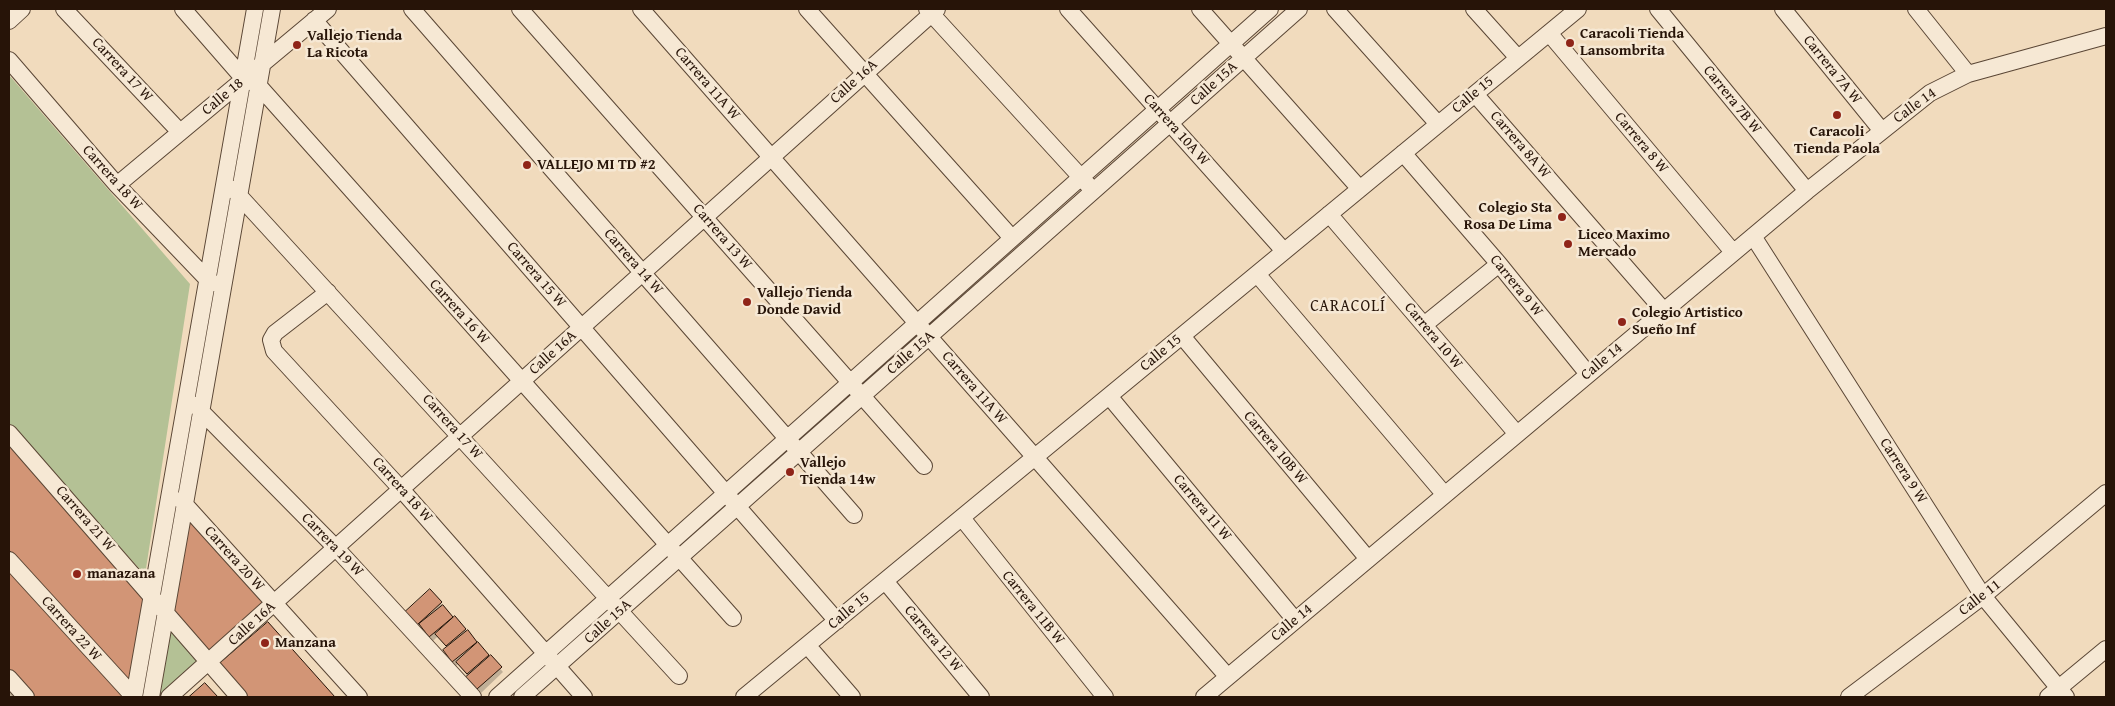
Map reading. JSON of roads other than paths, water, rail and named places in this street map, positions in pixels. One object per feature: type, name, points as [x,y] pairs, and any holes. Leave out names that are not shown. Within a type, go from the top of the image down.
[{"type":"street","points":[[9,21],[22,9]]},
{"type":"street","name":"Carrera 17 W","points":[[64,9],[180,132]]},
{"type":"street","name":"Carrera 16 W","points":[[184,9],[733,618]]},
{"type":"street","points":[[151,697],[239,195],[251,82],[255,9]]},
{"type":"street","points":[[264,63],[272,9]]},
{"type":"street","points":[[134,697],[224,179],[251,82],[264,63],[328,9]]},
{"type":"street","name":"Carrera 14 W","points":[[412,9],[854,515]]},
{"type":"street","name":"Carrera 13 W","points":[[520,9],[924,466]]},
{"type":"street","name":"Carrera 11A W","points":[[641,9],[1228,677]]},
{"type":"street","points":[[807,9],[1012,238]]},
{"type":"street","name":"Carrera 10A W","points":[[1068,9],[1284,251]]},
{"type":"street","points":[[1200,9],[1360,189]]},
{"type":"street","name":"Calle 15A","points":[[497,697],[1270,9]]},
{"type":"street","name":"Calle 15A","points":[[522,697],[1299,9]]},
{"type":"street","points":[[1335,9],[1438,124]]},
{"type":"street","points":[[1474,9],[1518,58]]},
{"type":"street","name":"Calle 15","points":[[744,697],[1578,9]]},
{"type":"street","name":"Carrera 7B W","points":[[1658,9],[1806,191]]},
{"type":"street","name":"Carrera 7A W","points":[[1783,9],[1882,131]]},
{"type":"street","points":[[1916,9],[1968,74]]},
{"type":"street","points":[[932,10],[1093,191]]},
{"type":"street","name":"Calle 16A","points":[[169,697],[865,73],[932,10]]},
{"type":"street","name":"Carrera 15 W","points":[[314,20],[837,621]]},
{"type":"street","name":"Carrera 8 W","points":[[1549,33],[1733,252]]},
{"type":"street","name":"Calle 14","points":[[1204,697],[1806,191],[1930,93],[1968,74],[2106,36]]},
{"type":"street","name":"Carrera 18 W","points":[[9,60],[117,185],[207,279],[223,288]]},
{"type":"street","name":"Calle 18","points":[[117,185],[180,132],[251,82]]},
{"type":"street","name":"Carrera 8A W","points":[[1475,94],[1664,311]]},
{"type":"street","name":"Carrera 9 W","points":[[1403,153],[1499,264],[1588,374]]},
{"type":"street","name":"Carrera 17 W","points":[[224,179],[679,676]]},
{"type":"street","name":"Carrera 10 W","points":[[1330,214],[1516,434]]},
{"type":"street","name":"Carrera 9 W","points":[[1753,236],[1983,596],[2058,694]]},
{"type":"street","points":[[997,252],[1009,266]]},
{"type":"street","points":[[1424,325],[1499,264]]},
{"type":"street","points":[[1257,274],[1444,495]]},
{"type":"street","name":"Carrera 18 W","points":[[328,292],[275,333],[271,340],[274,352],[402,489],[584,697]]},
{"type":"street","name":"Carrera 10B W","points":[[1182,336],[1368,559]]},
{"type":"street","name":"Carrera 11 W","points":[[1109,396],[1296,620]]},
{"type":"street","name":"Carrera 19 W","points":[[186,397],[336,548],[472,697]]},
{"type":"street","name":"Carrera 21 W","points":[[9,433],[239,697]]},
{"type":"street","name":"Carrera 20 W","points":[[170,488],[359,697]]},
{"type":"street","name":"Calle 11","points":[[1849,697],[1983,596],[2106,493]]},
{"type":"street","name":"Carrera 11B W","points":[[962,518],[1104,697]]},
{"type":"street","name":"Carrera 22 W","points":[[9,560],[134,697]]},
{"type":"street","name":"Carrera 12 W","points":[[885,581],[981,697]]},
{"type":"street","points":[[807,645],[852,697]]},
{"type":"street","points":[[2058,694],[2106,650]]},
{"type":"street","points":[[9,678],[26,697]]},
{"type":"place","name":"Caracoli Tienda Lansombrita","points":[[1570,43]]},
{"type":"place","name":"Vallejo Tienda La Ricota","points":[[297,45]]},
{"type":"place","name":"Caracoli Tienda Paola","points":[[1837,115]]},
{"type":"place","name":"VALLEJO MI TD #2","points":[[527,165]]},
{"type":"place","name":"Colegio Sta Rosa De Lima","points":[[1562,217]]},
{"type":"place","name":"Liceo Maximo Mercado","points":[[1568,244]]},
{"type":"place","name":"Vallejo Tienda Donde David","points":[[747,302]]},
{"type":"place","name":"Colegio Artistico Sueño Inf","points":[[1622,322]]},
{"type":"place","name":"Vallejo Tienda 14w","points":[[790,472]]},
{"type":"place","name":"manazana","points":[[77,574]]},
{"type":"place","name":"Manzana","points":[[265,643]]},
{"type":"district","name":"CARACOLÍ","points":[[1348,307]]}]
